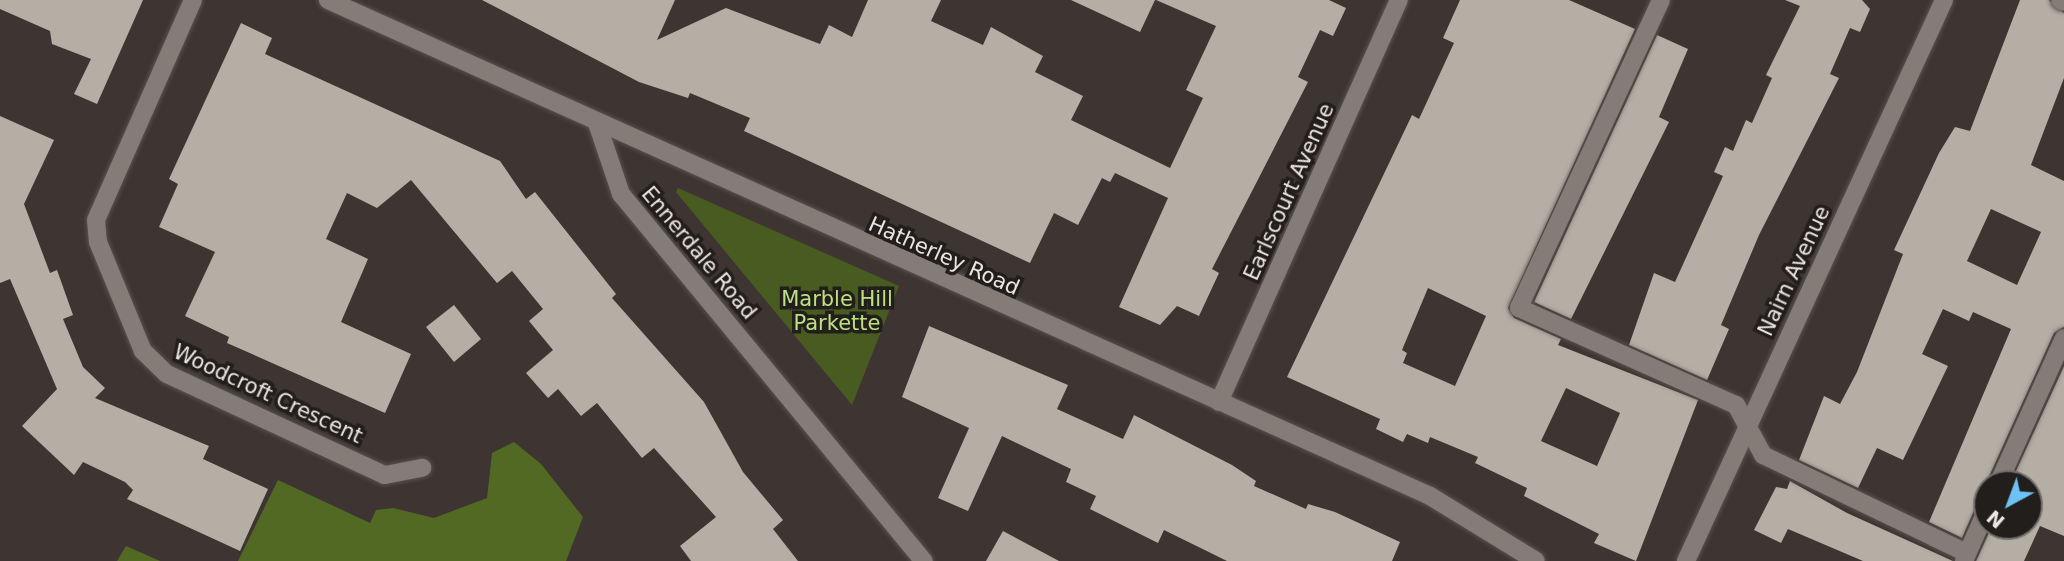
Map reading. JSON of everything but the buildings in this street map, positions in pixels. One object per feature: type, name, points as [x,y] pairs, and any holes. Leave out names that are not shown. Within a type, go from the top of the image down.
[{"type":"street","name":"Woodcroft Crescent","points":[[193,0],[96,220],[97,242],[143,351],[167,374],[385,475],[422,468]]},
{"type":"street","name":"Hatherley Road","points":[[328,0],[1430,496],[1535,561]]},
{"type":"street","name":"Earlscourt Avenue","points":[[1219,402],[1399,0]]},
{"type":"street","points":[[1661,0],[1519,308],[1735,405],[1763,455],[1965,557],[1973,540]]},
{"type":"street","name":"Nairn Avenue","points":[[1686,561],[1944,0]]},
{"type":"street","name":"Ennerdale Road","points":[[597,123],[621,194],[924,561]]},
{"type":"street","points":[[2004,470],[2064,338]]},
{"type":"green space","name":"Marble Hill Parkette","points":[[678,188],[899,286],[852,405],[676,192]]},
{"type":"green space","points":[[514,442],[541,464],[583,517],[566,561],[238,561],[278,480],[370,523],[376,510],[393,508],[434,518],[487,498],[492,453]]},
{"type":"green space","points":[[126,546],[160,561],[117,561]]}]
